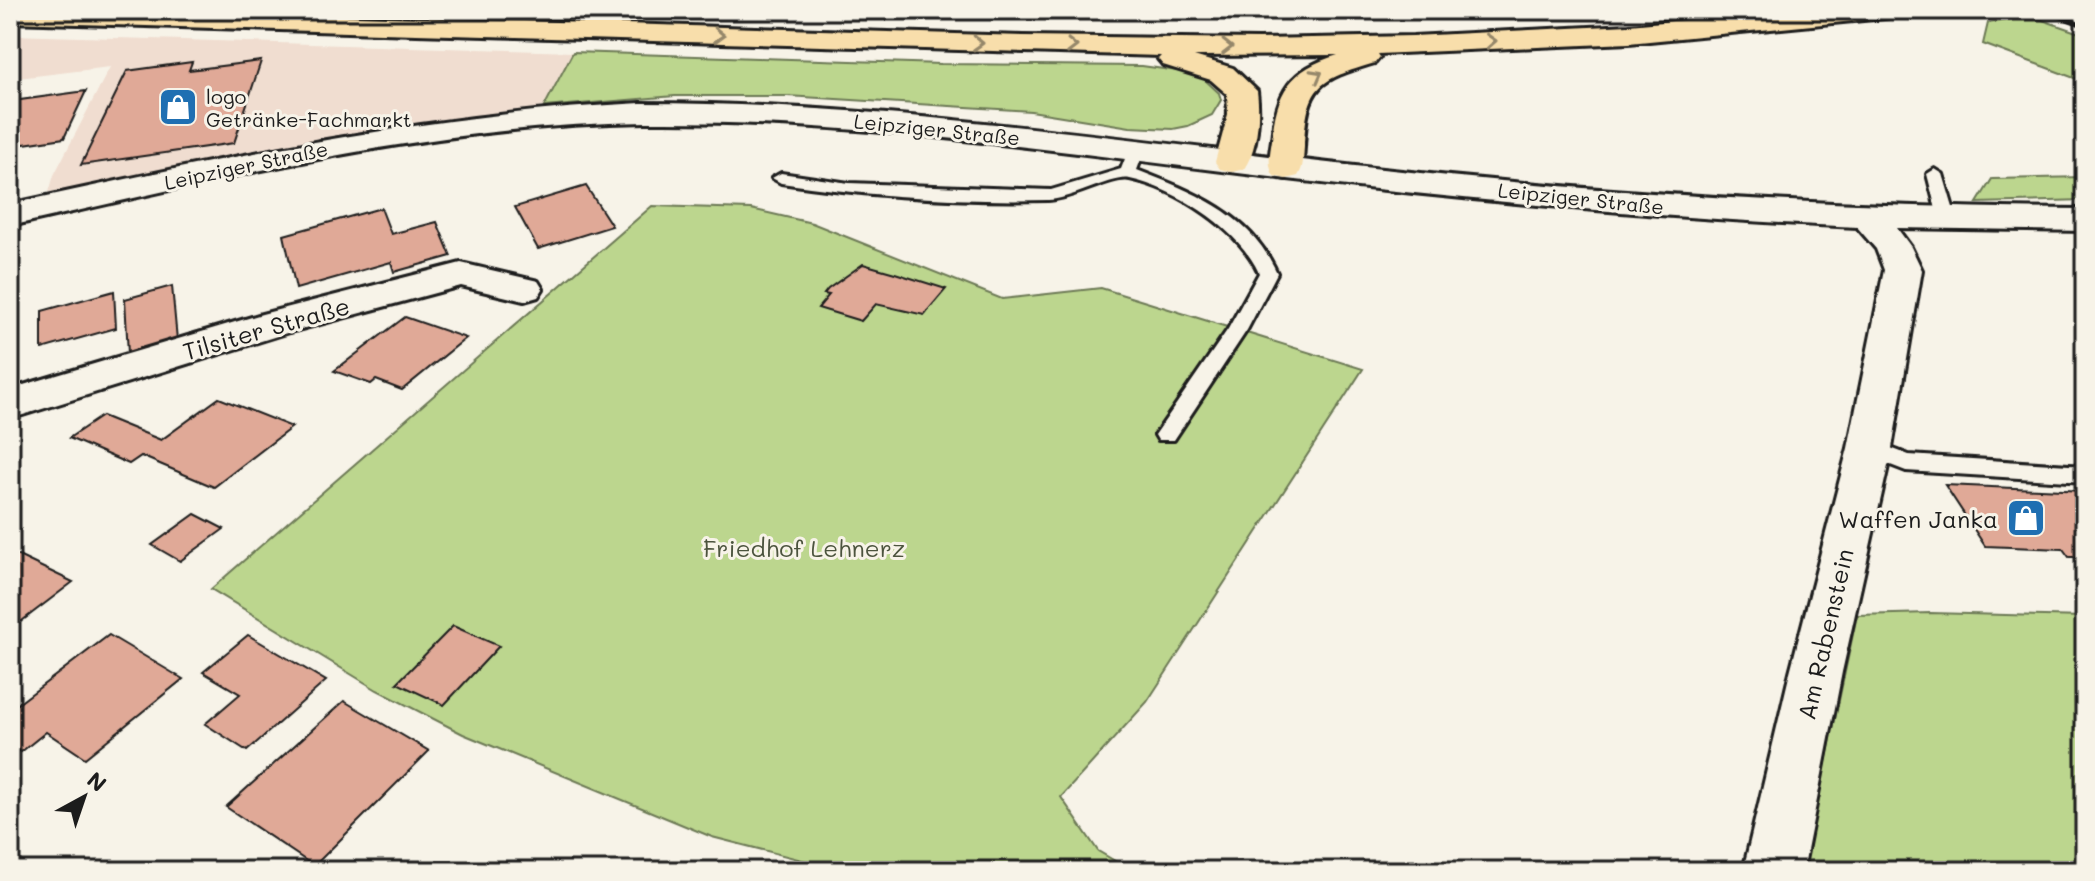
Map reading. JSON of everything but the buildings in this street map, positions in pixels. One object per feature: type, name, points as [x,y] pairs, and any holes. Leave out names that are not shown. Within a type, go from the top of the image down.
[{"type":"highway","points":[[740,10],[1231,23],[1483,17],[1582,10]]},
{"type":"highway","points":[[10,14],[1121,46],[1413,45],[1629,34],[1884,10]]},
{"type":"highway","points":[[1286,169],[1289,114],[1294,95],[1302,83],[1316,73],[1346,61],[1413,45]]},
{"type":"highway","points":[[1121,46],[1205,67],[1234,82],[1245,102],[1232,162]]},
{"type":"main road","name":"Leipziger Straße","points":[[10,215],[327,147],[558,116],[643,113],[778,115],[958,130],[1132,162],[1232,162],[1674,207],[1870,219],[2085,220]]},
{"type":"main road","name":"Am Rabenstein","points":[[1773,871],[1816,672],[1870,448],[1903,270],[1893,247],[1870,219]]},
{"type":"main road","name":"Tilsiter Straße","points":[[10,404],[276,323],[461,274],[524,289]]},
{"type":"lane","points":[[781,178],[849,188],[1052,195],[1132,162],[1214,209],[1263,255],[1268,273],[1237,330],[1166,435]]},
{"type":"lane","points":[[1935,174],[1948,221]]},
{"type":"lane","points":[[1870,448],[1906,463],[2085,474]]},
{"type":"shaded area","points":[[10,35],[573,52],[544,107],[311,142],[47,199],[54,175],[110,67],[10,79]]},
{"type":"green space","points":[[2031,16],[2085,35],[2085,82],[1983,44],[1988,23]]},
{"type":"green space","points":[[573,52],[941,64],[1142,66],[1185,72],[1204,79],[1219,93],[1221,100],[1212,115],[1173,129],[1130,127],[1031,111],[787,96],[675,96],[544,107]]},
{"type":"green space","points":[[2085,177],[2085,200],[1977,203],[1992,179]]},
{"type":"green space","name":"Friedhof Lehnerz","points":[[652,206],[751,209],[812,223],[1002,299],[1101,288],[1363,369],[1147,702],[1061,797],[1098,851],[1132,871],[845,871],[712,837],[463,734],[377,690],[211,589]]},
{"type":"green space","points":[[1931,613],[2085,617],[2085,871],[1803,871],[1857,615]]},
{"type":"railway","points":[[2041,10],[2085,26]]},
{"type":"place","name":"logo Getränke-Fachmarkt","points":[[178,107]]},
{"type":"place","name":"Waffen Janka","points":[[2026,518]]}]
